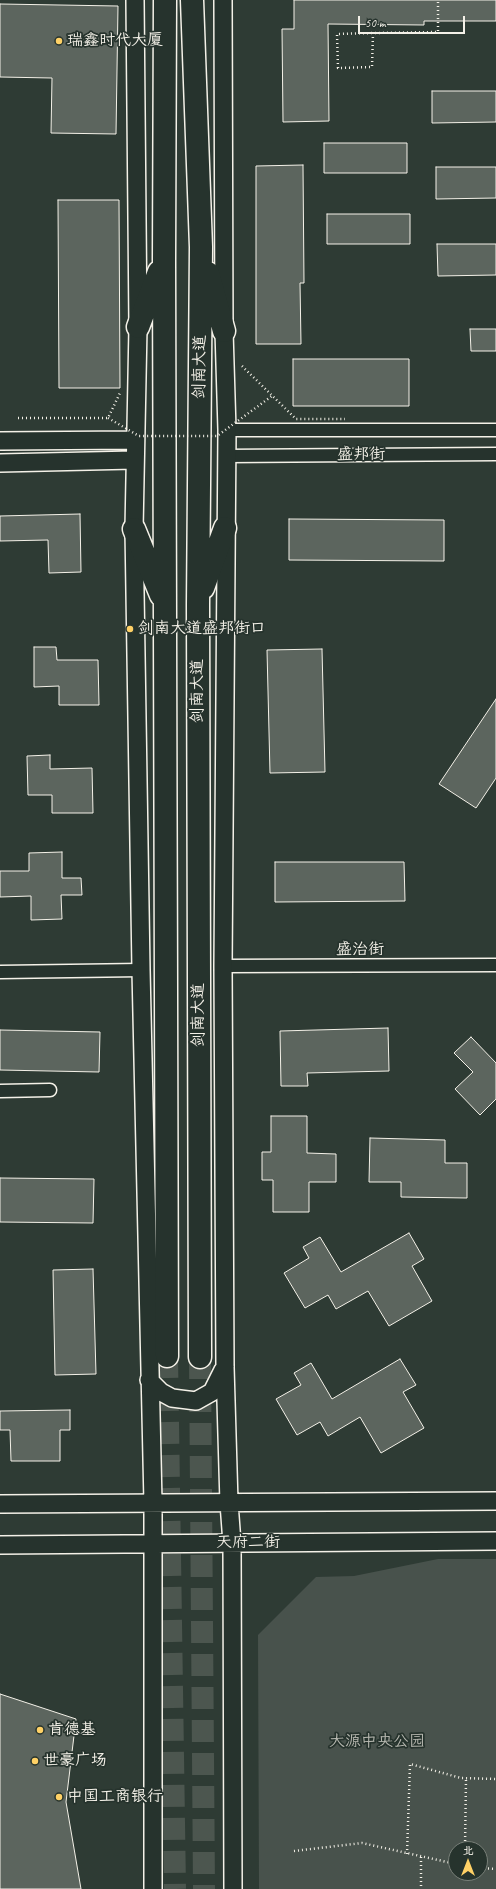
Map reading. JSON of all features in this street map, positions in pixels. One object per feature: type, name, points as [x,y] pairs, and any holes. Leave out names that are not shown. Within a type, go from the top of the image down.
[{"type":"highway","name":"剑南大道","points":[[165,0],[164,260],[167,1356]]},
{"type":"highway","name":"剑南大道","points":[[192,0],[201,247],[198,604],[200,1357]]},
{"type":"highway","points":[[201,247],[224,331]]},
{"type":"highway","points":[[138,327],[164,260]]},
{"type":"highway","points":[[198,604],[225,528]]},
{"type":"highway","points":[[134,529],[165,606]]},
{"type":"main road","points":[[135,0],[138,327],[134,460],[134,529],[141,970],[149,1380],[153,1503],[153,1889]]},
{"type":"main road","points":[[223,0],[224,331],[227,430],[225,528],[223,966],[225,1367],[229,1503],[232,1543],[233,1889]]},
{"type":"main road","points":[[0,442],[135,440]]},
{"type":"main road","points":[[0,463],[134,460]]},
{"type":"main road","points":[[149,1380],[161,1392],[172,1398],[196,1401],[212,1392],[225,1367]]},
{"type":"main road","points":[[0,1504],[496,1501]]},
{"type":"main road","name":"天府二街","points":[[0,1545],[496,1541]]},
{"type":"street","name":"盛邦街","points":[[227,430],[496,430]]},
{"type":"street","name":"盛邦街","points":[[226,456],[496,454]]},
{"type":"street","name":"盛治街","points":[[223,966],[496,965]]},
{"type":"street","points":[[0,972],[141,970]]},
{"type":"street","points":[[0,1091],[50,1090]]},
{"type":"path","points":[[373,33],[372,67],[338,68],[337,34],[373,33],[438,32],[438,0]]},
{"type":"path","points":[[242,366],[296,419],[345,419]]},
{"type":"path","points":[[108,418],[120,395],[120,387]]},
{"type":"path","points":[[18,418],[108,418],[138,436],[217,436],[272,396]]},
{"type":"path","points":[[407,1854],[410,1764],[466,1778],[496,1779]]},
{"type":"path","points":[[465,1841],[466,1778]]},
{"type":"path","points":[[294,1851],[362,1843],[448,1862]]},
{"type":"path","points":[[421,1857],[421,1889]]},
{"type":"green space","name":"大源中央公园","points":[[438,1559],[496,1559],[496,1889],[259,1889],[258,1635],[316,1577],[354,1576]]},
{"type":"building","points":[[294,0],[496,0],[496,21],[424,21],[424,25],[328,24],[329,121],[283,122],[282,29],[294,29]]},
{"type":"building","name":"瑞鑫时代大厦","points":[[0,4],[118,6],[116,134],[51,133],[52,78],[0,77]]},
{"type":"building","points":[[432,91],[496,91],[496,122],[432,123]]},
{"type":"building","points":[[324,143],[407,143],[407,173],[324,173]]},
{"type":"building","points":[[303,165],[304,283],[300,283],[301,344],[256,344],[256,166]]},
{"type":"building","points":[[436,167],[496,167],[496,198],[436,199]]},
{"type":"building","points":[[58,200],[119,200],[120,388],[59,388]]},
{"type":"building","points":[[327,214],[410,214],[410,244],[327,244]]},
{"type":"building","points":[[437,244],[496,244],[496,275],[438,276]]},
{"type":"building","points":[[470,329],[496,329],[496,351],[471,351]]},
{"type":"building","points":[[293,359],[409,359],[409,406],[293,406]]},
{"type":"building","points":[[80,514],[81,572],[49,573],[48,540],[0,541],[0,516]]},
{"type":"building","points":[[289,519],[444,520],[444,561],[289,560]]},
{"type":"building","points":[[34,647],[56,647],[57,660],[98,660],[99,705],[59,705],[59,686],[34,687]]},
{"type":"building","points":[[322,649],[325,772],[270,773],[267,650]]},
{"type":"building","points":[[496,699],[496,778],[476,808],[439,784]]},
{"type":"building","points":[[50,755],[50,769],[92,768],[93,813],[52,813],[52,795],[28,795],[27,756]]},
{"type":"building","points":[[62,852],[62,878],[81,878],[82,895],[61,895],[62,919],[31,920],[31,896],[0,897],[0,871],[29,871],[29,853]]},
{"type":"building","points":[[275,862],[404,862],[405,901],[275,902]]},
{"type":"building","points":[[388,1028],[389,1071],[307,1073],[308,1086],[281,1086],[280,1031]]},
{"type":"building","points":[[0,1030],[100,1032],[99,1072],[0,1070]]},
{"type":"building","points":[[471,1037],[496,1063],[496,1099],[480,1115],[455,1089],[473,1072],[454,1053]]},
{"type":"building","points":[[271,1116],[307,1116],[307,1153],[336,1154],[336,1182],[309,1182],[309,1212],[273,1212],[273,1180],[262,1180],[262,1152],[271,1152]]},
{"type":"building","points":[[370,1138],[445,1140],[445,1163],[467,1163],[467,1198],[401,1197],[401,1182],[369,1182]]},
{"type":"building","points":[[0,1178],[94,1179],[93,1223],[0,1222]]},
{"type":"building","points":[[409,1233],[424,1259],[412,1266],[432,1301],[389,1326],[368,1291],[336,1309],[328,1295],[305,1308],[284,1273],[309,1258],[303,1247],[320,1237],[341,1272]]},
{"type":"building","points":[[93,1269],[96,1374],[55,1375],[53,1270]]},
{"type":"building","points":[[400,1359],[416,1385],[403,1392],[424,1428],[381,1453],[360,1417],[328,1436],[320,1422],[297,1435],[276,1399],[301,1385],[294,1373],[311,1363],[332,1399]]},
{"type":"building","points":[[70,1410],[70,1430],[60,1430],[60,1461],[11,1461],[10,1430],[0,1430],[0,1411]]},
{"type":"building","name":"世豪广场","points":[[0,1694],[76,1719],[66,1802],[81,1889],[0,1889]]},
{"type":"tunnel","points":[[167,1356],[175,1889]]},
{"type":"tunnel","points":[[200,1357],[204,1889]]},
{"type":"place","name":"瑞鑫时代大厦","points":[[59,41]]},
{"type":"place","name":"剑南大道盛邦街口","points":[[130,629]]},
{"type":"place","name":"肯德基","points":[[40,1730]]},
{"type":"place","name":"世豪广场","points":[[35,1761]]},
{"type":"place","name":"中国工商银行","points":[[59,1797]]}]
